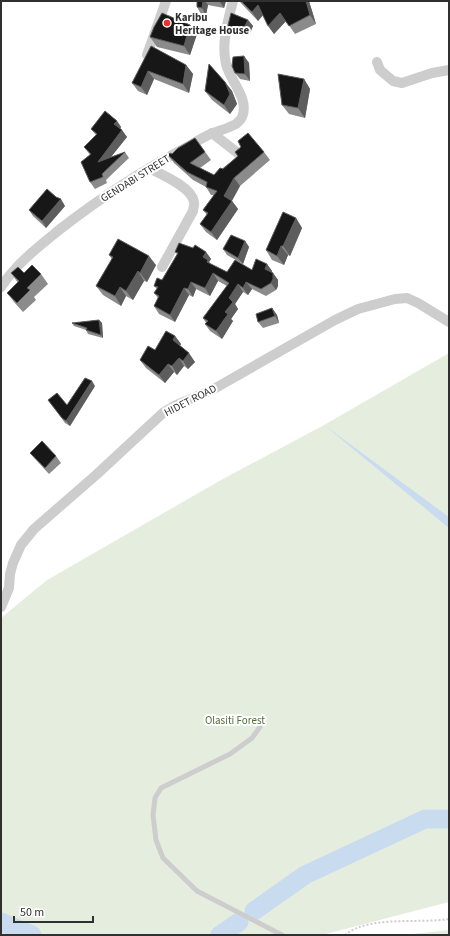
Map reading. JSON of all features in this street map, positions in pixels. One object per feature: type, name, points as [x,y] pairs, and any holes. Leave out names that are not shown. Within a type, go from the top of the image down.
[{"type":"street","points":[[147,55],[166,1]]},
{"type":"street","name":"GENDABI STREET","points":[[1,287],[9,275],[27,257],[47,239],[87,209],[149,168],[212,133],[239,121],[243,116],[243,99],[227,67],[224,45],[233,1]]},
{"type":"street","points":[[377,62],[380,70],[393,81],[402,83],[432,73],[449,70]]},
{"type":"street","points":[[212,133],[239,154]]},
{"type":"street","points":[[149,168],[185,188],[195,202],[193,211],[162,267]]},
{"type":"street","name":"HIDET ROAD","points":[[1,607],[9,588],[10,574],[13,563],[21,545],[34,529],[164,412],[176,405],[212,390],[335,320],[366,307],[395,299],[407,298],[449,322]]},
{"type":"lane","points":[[260,727],[252,738],[230,754],[161,788],[155,798],[153,815],[156,840],[163,858],[197,891],[282,935]]},
{"type":"path","points":[[345,935],[352,929],[375,923],[449,919]]},
{"type":"green space","name":"Olasiti Forest","points":[[449,353],[449,902],[322,935],[1,935],[1,618],[47,580],[221,480],[324,425]]},
{"type":"green space","points":[[449,930],[449,935],[403,935]]},
{"type":"water","points":[[324,425],[449,517],[449,528]]},
{"type":"building","points":[[197,1],[203,1],[202,8],[197,7]]},
{"type":"building","points":[[241,1],[306,1],[310,15],[289,26],[280,13],[268,26],[258,5],[252,12]]},
{"type":"building","points":[[162,13],[190,25],[184,46],[150,37]]},
{"type":"building","points":[[231,13],[248,20],[244,28],[227,29]]},
{"type":"building","points":[[151,46],[186,65],[183,84],[148,71],[141,87],[132,83]]},
{"type":"building","points":[[244,56],[245,74],[235,73],[232,66],[233,57]]},
{"type":"building","points":[[209,64],[225,82],[230,94],[224,105],[205,91]]},
{"type":"building","points":[[278,74],[304,79],[298,108],[282,105]]},
{"type":"building","points":[[105,111],[117,121],[114,124],[122,130],[98,162],[125,152],[102,174],[103,177],[90,182],[81,162],[91,154],[84,147],[97,134],[91,129]]},
{"type":"building","points":[[248,133],[264,152],[234,178],[224,196],[232,201],[211,232],[200,224],[208,213],[203,210],[217,191],[206,187],[207,182],[187,172],[168,155],[170,153],[172,154],[178,148],[195,138],[205,152],[190,163],[214,175],[220,168],[223,169],[238,156],[235,152],[241,147],[238,141]]},
{"type":"building","points":[[47,189],[56,197],[61,199],[42,221],[29,210]]},
{"type":"building","points":[[283,212],[296,218],[277,256],[266,250]]},
{"type":"building","points":[[231,235],[245,241],[238,258],[223,249]]},
{"type":"building","points":[[118,239],[149,256],[140,273],[138,271],[126,291],[120,287],[115,296],[96,286],[113,257],[109,255]]},
{"type":"building","points":[[179,243],[193,248],[195,245],[206,252],[203,257],[208,260],[207,262],[227,272],[235,260],[252,270],[256,259],[267,264],[265,269],[273,273],[273,279],[271,283],[261,289],[246,282],[243,288],[238,284],[229,298],[233,302],[225,312],[228,314],[216,331],[205,324],[208,321],[203,318],[229,283],[213,273],[205,288],[191,282],[188,289],[184,288],[170,315],[154,306],[159,296],[154,293],[158,287],[154,286],[157,278],[162,280],[178,253],[175,252]]},
{"type":"building","points":[[32,265],[41,274],[27,288],[30,290],[17,303],[7,293],[19,281],[11,273],[18,267],[24,273]]},
{"type":"building","points":[[272,308],[275,316],[258,322],[256,314]]},
{"type":"building","points":[[99,320],[101,335],[72,323]]},
{"type":"building","points":[[166,331],[175,336],[173,340],[189,353],[183,361],[179,358],[172,366],[168,364],[159,375],[140,360],[148,346],[155,350]]},
{"type":"building","points":[[85,378],[92,381],[66,421],[48,400],[57,393],[67,405]]},
{"type":"building","points":[[42,441],[56,456],[45,468],[30,453]]},
{"type":"waterway","points":[[254,911],[305,875],[425,819],[449,819]]},
{"type":"waterway","points":[[1,922],[32,935]]},
{"type":"waterway","points":[[220,935],[239,922]]},
{"type":"place","name":"Karibu Heritage House","points":[[167,23]]}]
